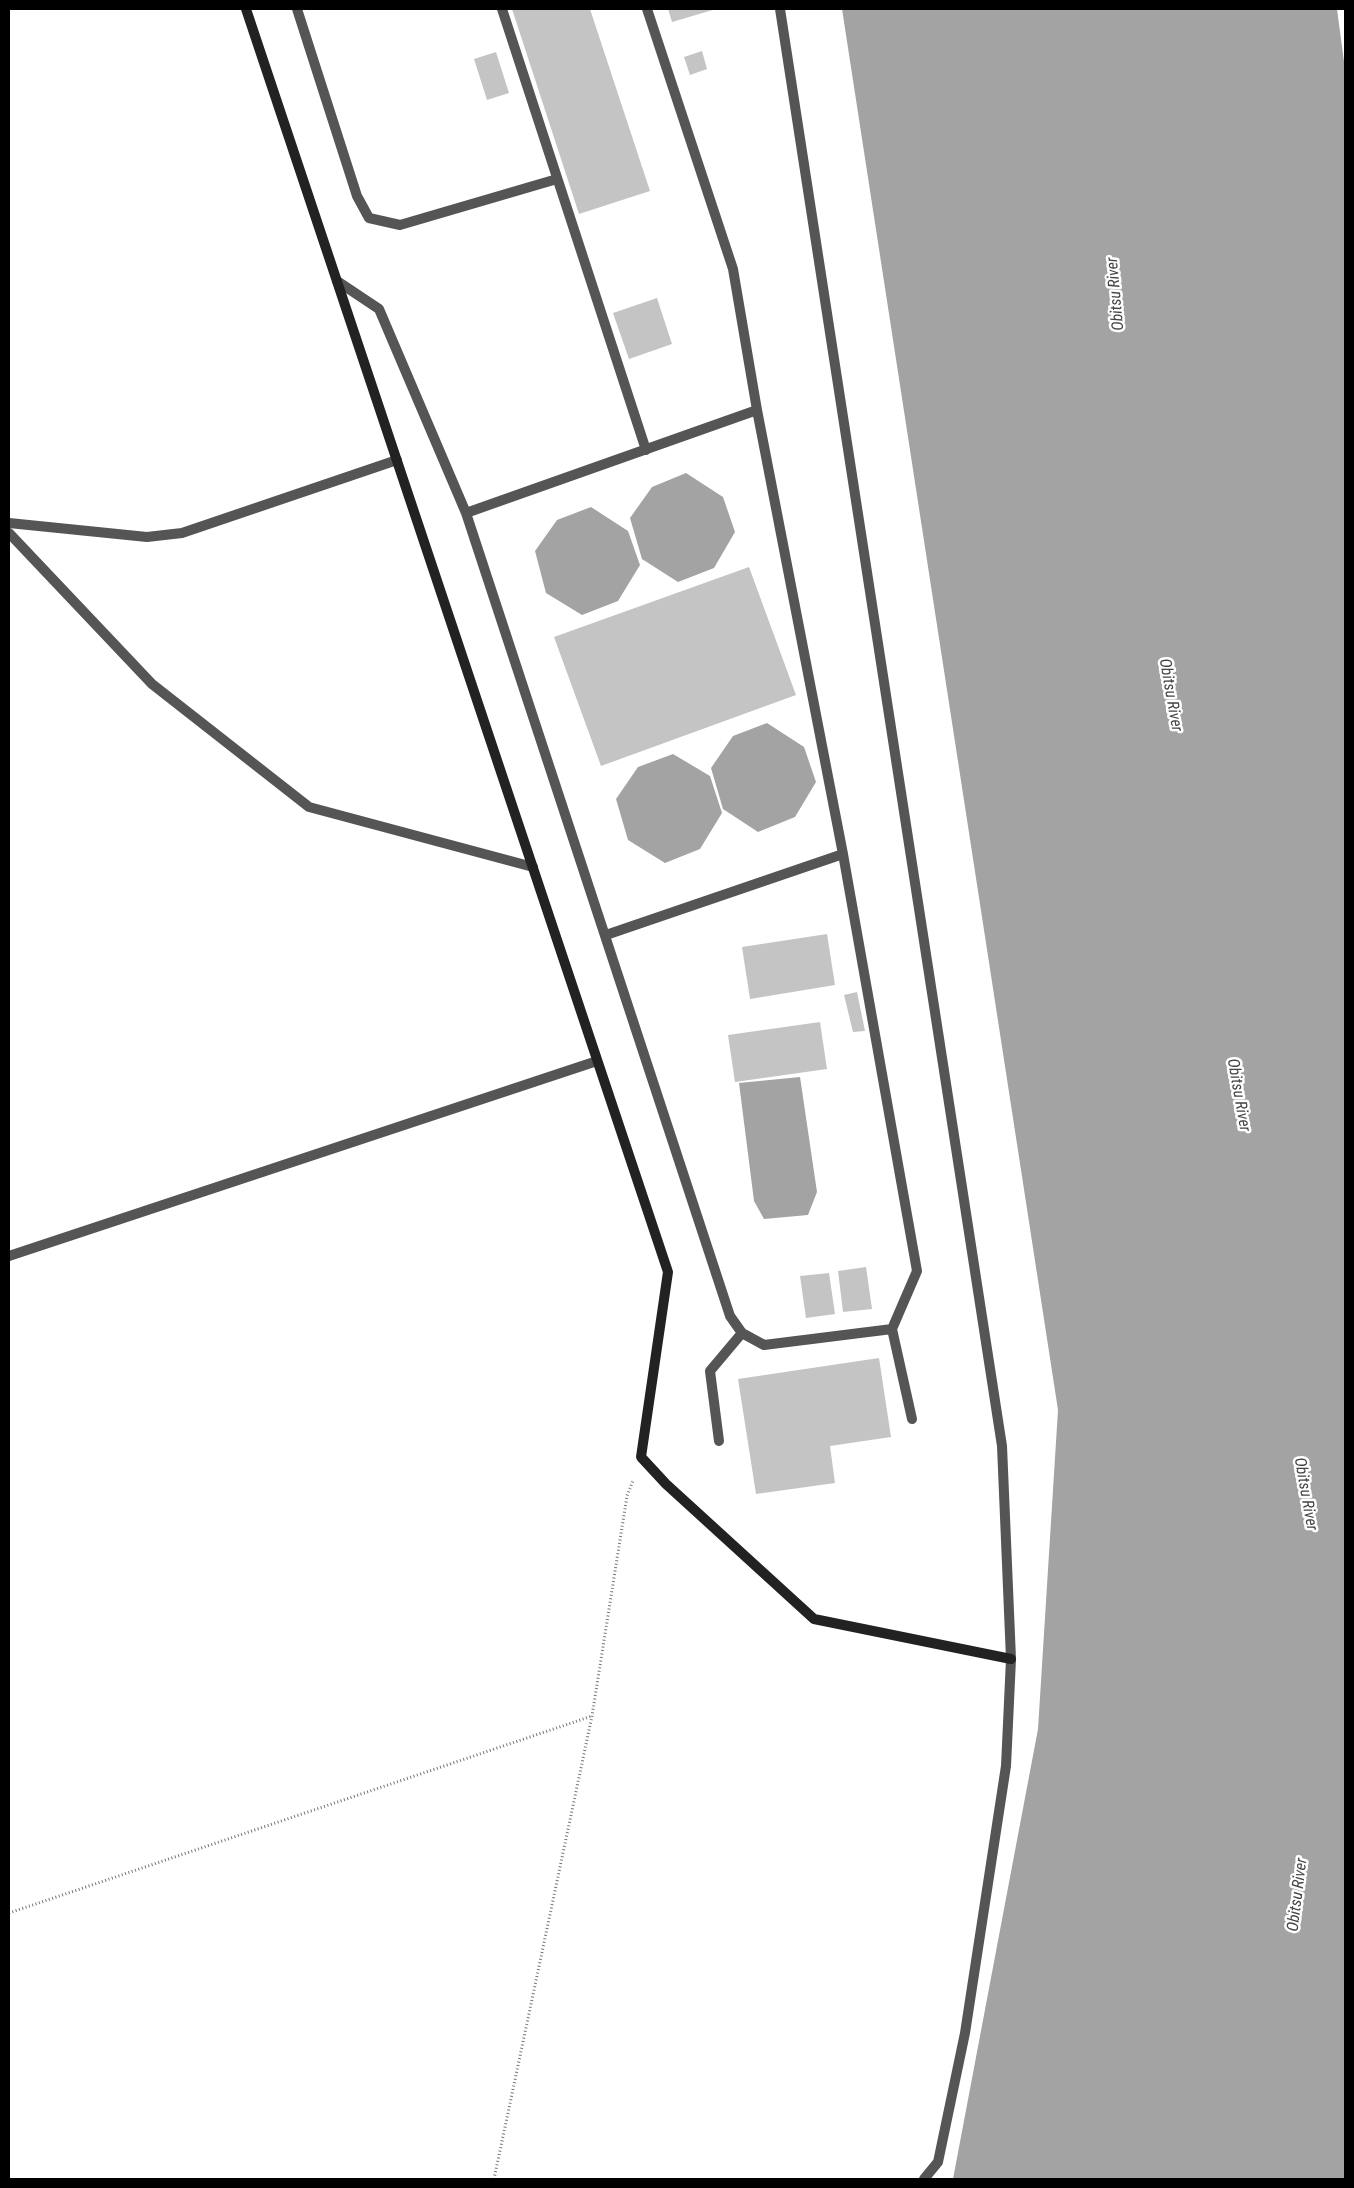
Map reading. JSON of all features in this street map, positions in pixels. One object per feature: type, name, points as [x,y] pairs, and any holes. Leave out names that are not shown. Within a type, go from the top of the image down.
[{"type":"street","points":[[246,9],[668,1272],[641,1457],[666,1484],[814,1619],[1011,1659]]},
{"type":"street","points":[[297,9],[357,196],[369,218],[400,225],[557,179]]},
{"type":"street","points":[[502,9],[646,450]]},
{"type":"street","points":[[647,9],[733,269],[757,410],[843,854],[917,1271],[892,1329],[912,1418]]},
{"type":"street","points":[[780,9],[1002,1446],[1011,1659],[1006,1766],[965,2033],[938,2162],[924,2179]]},
{"type":"street","points":[[337,281],[379,309],[466,513],[730,1316],[742,1333],[764,1346],[892,1329]]},
{"type":"street","points":[[466,513],[757,410]]},
{"type":"street","points":[[9,523],[147,537],[182,533],[397,460]]},
{"type":"street","points":[[9,533],[152,684],[309,807],[533,868]]},
{"type":"street","points":[[606,935],[843,854]]},
{"type":"street","points":[[9,1256],[597,1061]]},
{"type":"street","points":[[719,1441],[710,1371],[742,1333]]},
{"type":"path","points":[[494,2179],[592,1716],[627,1496],[641,1457]]},
{"type":"path","points":[[9,1913],[592,1716]]},
{"type":"water","name":"Obitsu River","points":[[842,9],[1337,9],[1345,69],[1345,2179],[953,2179],[1038,1729],[1058,1410]]},
{"type":"water","points":[[686,473],[723,497],[735,532],[714,568],[678,582],[642,559],[630,518],[652,487]]},
{"type":"water","points":[[591,507],[628,531],[640,565],[618,601],[582,615],[546,593],[535,551],[557,520]]},
{"type":"water","points":[[767,723],[804,747],[816,782],[795,817],[758,832],[723,809],[711,768],[733,736]]},
{"type":"water","points":[[673,754],[710,776],[722,813],[700,849],[665,863],[628,840],[616,799],[638,767]]},
{"type":"water","points":[[800,1077],[817,1192],[808,1215],[764,1219],[754,1201],[739,1083]]},
{"type":"building","points":[[512,9],[590,9],[650,191],[579,214]]},
{"type":"building","points":[[668,9],[716,9],[672,22]]},
{"type":"building","points":[[702,51],[707,69],[690,75],[684,57]]},
{"type":"building","points":[[496,52],[509,93],[487,100],[474,59]]},
{"type":"building","points":[[657,298],[672,344],[629,359],[613,313]]},
{"type":"building","points":[[749,567],[796,695],[601,766],[554,637]]},
{"type":"building","points":[[827,934],[835,985],[750,999],[742,947]]},
{"type":"building","points":[[857,992],[865,1031],[853,1032],[844,995]]},
{"type":"building","points":[[820,1022],[827,1069],[735,1082],[728,1035]]},
{"type":"building","points":[[866,1267],[872,1309],[843,1312],[838,1271]]},
{"type":"building","points":[[829,1273],[835,1314],[806,1318],[800,1276]]},
{"type":"building","points":[[879,1358],[891,1437],[830,1446],[835,1483],[756,1494],[738,1379]]}]
